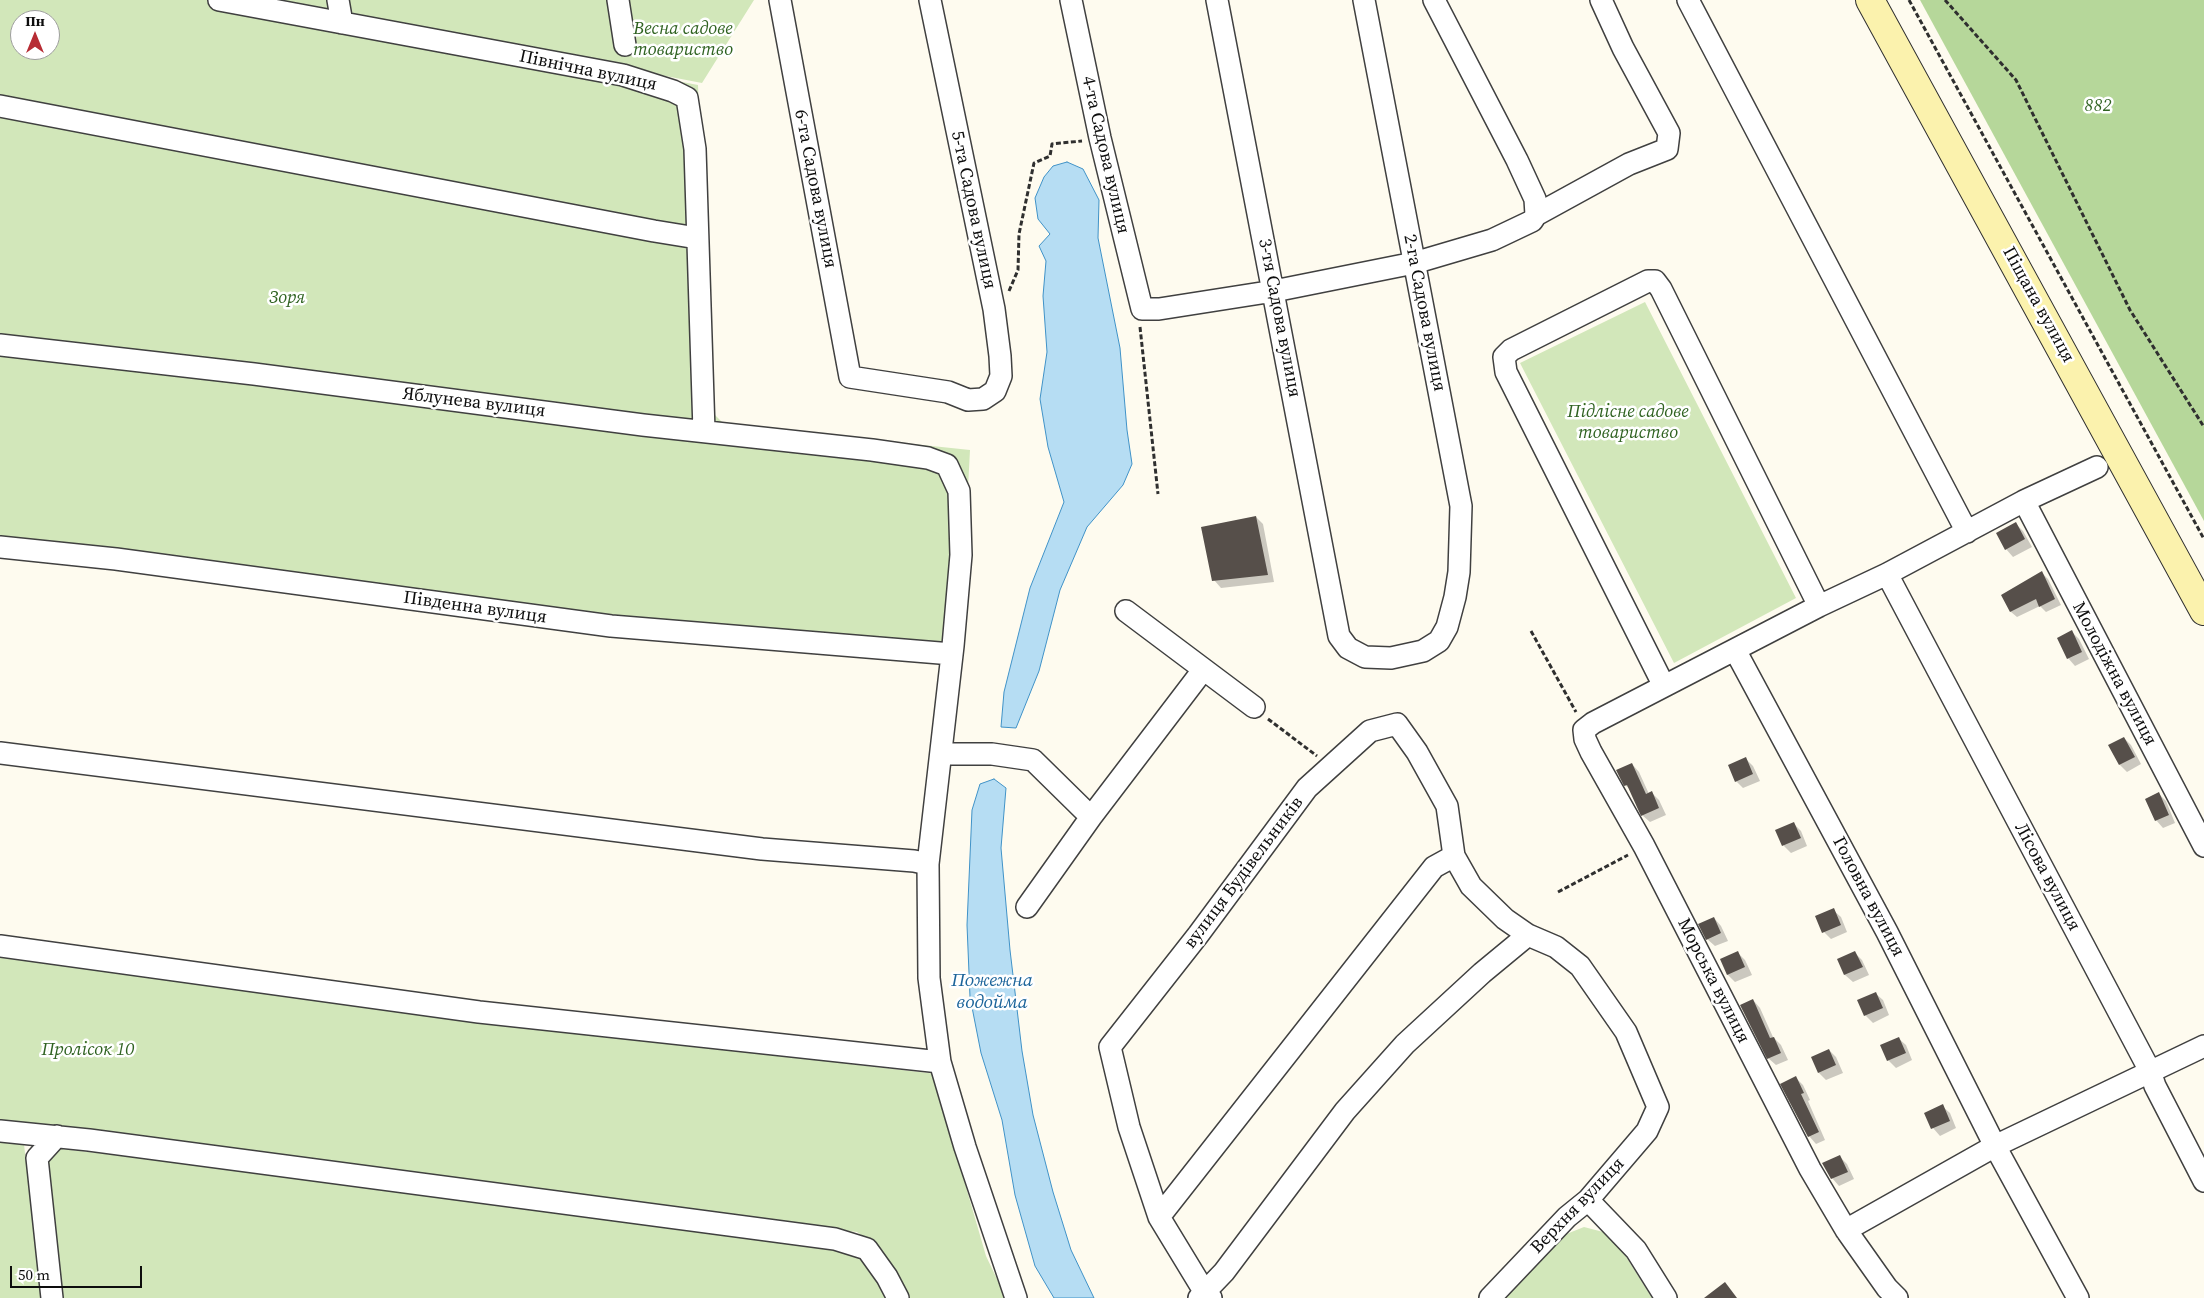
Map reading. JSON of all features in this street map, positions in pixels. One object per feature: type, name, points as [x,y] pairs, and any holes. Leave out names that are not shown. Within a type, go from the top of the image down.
[{"type":"street","name":"Північна вулиця","points":[[219,0],[623,76],[673,91],[687,98],[695,149],[704,431]]},
{"type":"street","points":[[338,0],[342,24]]},
{"type":"street","points":[[618,0],[625,46]]},
{"type":"street","name":"6-та Садова вулиця","points":[[780,0],[850,378],[948,392],[968,400]]},
{"type":"street","name":"5-та Садова вулиця","points":[[930,0],[994,309],[1001,376],[995,391],[983,399],[968,400]]},
{"type":"street","name":"4-та Садова вулиця","points":[[1072,0],[1100,138],[1142,309]]},
{"type":"street","name":"3-тя Садова вулиця","points":[[1217,0],[1339,636]]},
{"type":"street","name":"2-га Садова вулиця","points":[[1339,636],[1348,648],[1365,657],[1391,658],[1423,651],[1439,641],[1447,627],[1456,597],[1459,572],[1461,506],[1364,0]]},
{"type":"street","points":[[1434,0],[1517,160],[1535,199],[1536,215]]},
{"type":"street","points":[[1142,309],[1160,309],[1274,291],[1414,263],[1492,240],[1532,221],[1536,215],[1629,164],[1666,149],[1669,133],[1623,48],[1601,0]]},
{"type":"street","points":[[1688,0],[1967,532]]},
{"type":"street","name":"Піщана вулиця","points":[[1870,0],[2204,611]]},
{"type":"street","points":[[0,106],[634,228],[697,238]]},
{"type":"street","points":[[1664,686],[1506,372],[1504,357],[1511,350],[1648,280],[1655,281],[1662,289],[1819,606]]},
{"type":"street","name":"Яблунева вулиця","points":[[0,345],[254,374],[928,458],[947,465],[959,491],[961,555],[952,654]]},
{"type":"street","points":[[1584,730],[1593,723],[1819,606],[1887,574],[2024,502],[2097,467]]},
{"type":"street","name":"Молодіжна вулиця","points":[[2024,502],[2204,846]]},
{"type":"street","name":"Південна вулиця","points":[[0,547],[116,559],[611,626],[952,654]]},
{"type":"street","name":"Лісова вулиця","points":[[1887,574],[2150,1071],[2155,1086],[2204,1181]]},
{"type":"street","points":[[1126,611],[1254,708]]},
{"type":"street","name":"Головна вулиця","points":[[1735,650],[1887,932],[1995,1146],[2078,1298]]},
{"type":"street","points":[[952,654],[928,864],[929,978],[940,1062],[965,1147],[1016,1298]]},
{"type":"street","points":[[1027,907],[1091,817],[1203,670]]},
{"type":"street","name":"вулиця Будівельників","points":[[1159,1217],[1129,1127],[1110,1047],[1198,935],[1307,788],[1370,731],[1397,724],[1417,752],[1447,806],[1454,856]]},
{"type":"street","name":"Морська вулиця","points":[[1584,730],[1585,739],[1591,752],[1644,846],[1810,1169],[1846,1230],[1896,1298]]},
{"type":"street","points":[[0,753],[762,849],[914,861],[928,864]]},
{"type":"street","points":[[941,754],[992,754],[1033,760],[1091,817]]},
{"type":"street","points":[[1454,856],[1471,886],[1505,919],[1528,935],[1482,973],[1405,1044],[1346,1111],[1205,1296],[1159,1217],[1434,867],[1454,856]]},
{"type":"street","name":"Верхня вулиця","points":[[1490,1298],[1566,1217],[1588,1200],[1647,1131],[1658,1107],[1626,1032],[1580,966],[1556,947],[1528,935]]},
{"type":"street","points":[[0,946],[479,1012],[940,1062]]},
{"type":"street","points":[[1846,1230],[1995,1146],[2204,1046]]},
{"type":"street","points":[[0,1131],[57,1136],[835,1239],[867,1249],[887,1277],[898,1298]]},
{"type":"street","points":[[52,1298],[37,1158],[57,1136]]},
{"type":"street","points":[[1588,1200],[1636,1250],[1666,1298]]},
{"type":"path","points":[[1909,0],[2204,539]]},
{"type":"path","points":[[1945,0],[2016,80],[2130,310],[2204,427]]},
{"type":"path","points":[[994,309],[1001,304],[1012,287],[1018,270],[1019,234],[1034,163],[1050,156],[1052,144],[1100,138]]},
{"type":"path","points":[[1142,309],[1140,323],[1158,494]]},
{"type":"path","points":[[1531,631],[1582,721],[1584,730]]},
{"type":"path","points":[[1254,708],[1330,767]]},
{"type":"path","points":[[1558,892],[1644,846]]},
{"type":"green space","name":"Зоря","points":[[0,0],[251,0],[698,85],[709,409],[724,424],[970,450],[959,661],[0,552]]},
{"type":"green space","name":"Весна садове товариство","points":[[269,0],[754,0],[702,83]]},
{"type":"green space","name":"882","points":[[1920,0],[2204,0],[2204,521]]},
{"type":"green space","name":"Підлісне садове товариство","points":[[1645,302],[1796,598],[1674,663],[1520,363]]},
{"type":"green space","name":"Пролісок 10","points":[[0,954],[742,1047],[858,1065],[937,1074],[957,1156],[986,1256],[1006,1298],[907,1298],[883,1251],[857,1232],[0,1127]]},
{"type":"green space","points":[[0,1141],[24,1144],[41,1298],[0,1298]]},
{"type":"green space","points":[[54,1148],[506,1201],[836,1244],[868,1262],[889,1298],[63,1298],[46,1157]]},
{"type":"green space","points":[[1584,1227],[1607,1233],[1620,1247],[1652,1298],[1500,1298],[1564,1235]]},
{"type":"water","points":[[1067,162],[1083,169],[1099,200],[1098,238],[1120,348],[1132,464],[1123,485],[1087,527],[1060,590],[1039,671],[1016,728],[1001,727],[1004,692],[1030,588],[1064,502],[1048,447],[1040,399],[1047,352],[1043,296],[1046,261],[1039,246],[1050,234],[1038,219],[1035,198],[1044,177],[1053,166]]},
{"type":"water","name":"Пожежна водойма","points":[[994,779],[1006,788],[1001,848],[1010,950],[1022,1051],[1033,1115],[1053,1192],[1071,1250],[1094,1298],[1054,1298],[1035,1266],[1015,1195],[1002,1120],[981,1053],[970,997],[967,925],[972,810],[980,784]]},
{"type":"building","points":[[1256,516],[1268,575],[1212,581],[1201,527]]},
{"type":"building","points":[[2016,522],[2025,539],[2005,550],[1996,533]]},
{"type":"building","points":[[2042,571],[2055,599],[2039,607],[2036,599],[2010,612],[2001,595]]},
{"type":"building","points":[[2072,630],[2082,652],[2067,659],[2057,638]]},
{"type":"building","points":[[2124,737],[2135,757],[2119,765],[2108,745]]},
{"type":"building","points":[[1746,757],[1753,774],[1735,782],[1728,765]]},
{"type":"building","points":[[1632,763],[1646,794],[1652,791],[1659,808],[1641,816],[1627,785],[1624,786],[1616,770]]},
{"type":"building","points":[[2159,792],[2169,815],[2155,821],[2145,799]]},
{"type":"building","points":[[1794,822],[1801,838],[1782,846],[1775,830]]},
{"type":"building","points":[[1834,908],[1841,925],[1822,933],[1815,916]]},
{"type":"building","points":[[1714,917],[1721,933],[1706,940],[1698,924]]},
{"type":"building","points":[[1738,951],[1745,967],[1727,975],[1720,959]]},
{"type":"building","points":[[1855,951],[1863,967],[1844,975],[1837,959]]},
{"type":"building","points":[[1876,992],[1883,1008],[1864,1016],[1857,1000]]},
{"type":"building","points":[[1753,999],[1770,1038],[1774,1037],[1781,1053],[1767,1059],[1740,1005]]},
{"type":"building","points":[[1899,1037],[1906,1053],[1887,1061],[1880,1045]]},
{"type":"building","points":[[1829,1049],[1836,1065],[1818,1073],[1811,1057]]},
{"type":"building","points":[[1796,1076],[1804,1093],[1801,1094],[1819,1132],[1808,1137],[1780,1084]]},
{"type":"building","points":[[1943,1104],[1950,1121],[1931,1129],[1924,1113]]},
{"type":"building","points":[[1840,1155],[1848,1172],[1831,1179],[1822,1163]]},
{"type":"building","points":[[1725,1282],[1737,1298],[1704,1298]]}]
